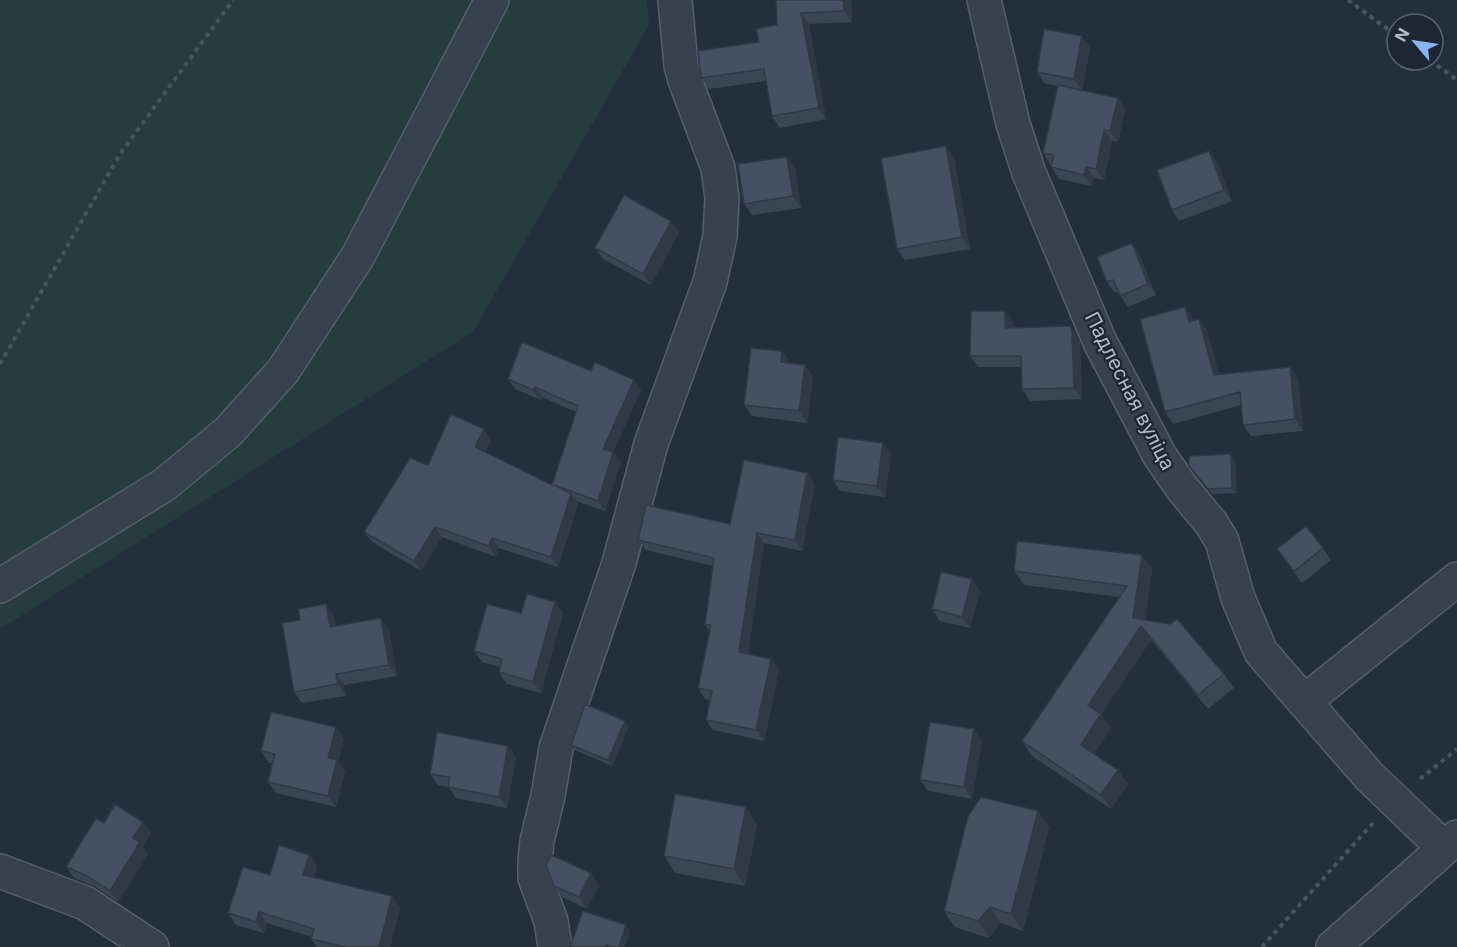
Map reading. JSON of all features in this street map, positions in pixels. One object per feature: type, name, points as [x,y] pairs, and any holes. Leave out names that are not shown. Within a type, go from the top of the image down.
[{"type":"street","points":[[0,586],[164,485],[228,432],[283,370],[358,256],[492,0]]},
{"type":"street","points":[[555,947],[551,921],[536,878],[535,861],[556,748],[619,563],[651,444],[710,282],[720,236],[722,198],[718,168],[685,80],[681,64],[675,0]]},
{"type":"street","name":"Падлесная вуліца","points":[[984,0],[1013,124],[1029,172],[1100,342],[1160,456],[1222,541],[1238,598],[1249,629],[1261,652],[1369,776],[1394,799],[1451,842]]},
{"type":"street","points":[[1304,702],[1457,579]]},
{"type":"street","points":[[1333,947],[1451,842]]},
{"type":"street","points":[[0,871],[85,903],[152,947]]},
{"type":"path","points":[[0,364],[120,154],[233,0]]},
{"type":"path","points":[[1348,0],[1385,27]]},
{"type":"path","points":[[1262,947],[1394,799],[1457,749]]},
{"type":"green space","points":[[0,0],[647,0],[649,25],[473,332],[0,629]]},
{"type":"building","points":[[776,0],[843,0],[844,11],[801,13],[819,108],[772,116],[764,69],[701,78],[698,51],[759,42],[756,29],[777,25]]},
{"type":"building","points":[[1044,29],[1082,36],[1074,79],[1037,72]]},
{"type":"building","points":[[1058,85],[1118,98],[1110,131],[1104,130],[1096,169],[1086,167],[1084,175],[1051,167],[1054,155],[1043,153]]},
{"type":"building","points":[[946,146],[962,237],[897,249],[881,158]]},
{"type":"building","points":[[1209,151],[1224,190],[1172,210],[1157,170]]},
{"type":"building","points":[[787,157],[793,196],[744,204],[738,164]]},
{"type":"building","points":[[624,195],[671,221],[643,274],[595,248]]},
{"type":"building","points":[[1132,243],[1148,284],[1120,296],[1113,280],[1107,282],[1097,257]]},
{"type":"building","points":[[1185,307],[1189,322],[1199,319],[1214,375],[1290,367],[1295,419],[1243,425],[1240,392],[1165,412],[1140,319]]},
{"type":"building","points":[[971,311],[1005,311],[1005,328],[1070,326],[1074,388],[1022,389],[1021,356],[970,356]]},
{"type":"building","points":[[522,342],[591,371],[595,362],[634,380],[603,449],[613,452],[598,501],[554,485],[571,494],[551,557],[492,538],[489,546],[435,527],[414,561],[364,532],[410,458],[428,465],[451,414],[484,429],[475,447],[552,485],[578,406],[535,387],[533,390],[508,379]]},
{"type":"building","points":[[751,348],[782,351],[781,362],[805,365],[799,411],[744,405]]},
{"type":"building","points":[[838,437],[883,443],[877,486],[833,480]]},
{"type":"building","points":[[1231,454],[1232,488],[1208,489],[1189,466],[1189,456]]},
{"type":"building","points":[[744,460],[807,473],[795,540],[757,533],[739,652],[771,659],[756,730],[706,720],[712,691],[698,688],[711,625],[705,625],[714,558],[638,540],[646,505],[730,524]]},
{"type":"building","points":[[1306,526],[1323,548],[1294,571],[1277,549]]},
{"type":"building","points":[[1017,541],[1142,555],[1133,618],[1170,624],[1177,619],[1224,674],[1198,695],[1141,626],[1088,705],[1101,714],[1081,745],[1118,770],[1101,795],[1022,741],[1127,586],[1014,571]]},
{"type":"building","points":[[941,572],[972,579],[962,617],[932,609]]},
{"type":"building","points":[[527,594],[555,602],[533,682],[499,672],[502,659],[474,651],[487,604],[521,613]]},
{"type":"building","points":[[326,604],[330,627],[381,618],[389,665],[336,674],[338,684],[294,692],[282,623],[300,620],[298,609]]},
{"type":"building","points":[[585,704],[625,721],[608,760],[571,745]]},
{"type":"building","points":[[271,712],[336,727],[328,758],[337,760],[328,796],[268,782],[275,754],[261,751]]},
{"type":"building","points":[[930,722],[974,729],[964,787],[920,780]]},
{"type":"building","points":[[437,732],[508,746],[499,797],[448,787],[450,777],[430,774]]},
{"type":"building","points":[[675,794],[746,807],[734,869],[664,856]]},
{"type":"building","points":[[981,797],[1038,811],[1011,914],[990,907],[978,921],[944,911],[968,816]]},
{"type":"building","points":[[115,804],[143,822],[133,838],[140,842],[110,891],[87,876],[66,867],[96,818],[104,823]]},
{"type":"building","points":[[279,845],[309,855],[303,875],[392,896],[379,947],[346,947],[311,939],[314,929],[259,912],[256,922],[228,913],[243,867],[270,875]]},
{"type":"building","points":[[551,855],[591,873],[579,897],[554,886],[546,865]]},
{"type":"building","points":[[583,911],[626,925],[619,947],[606,945],[606,947],[570,947]]}]
